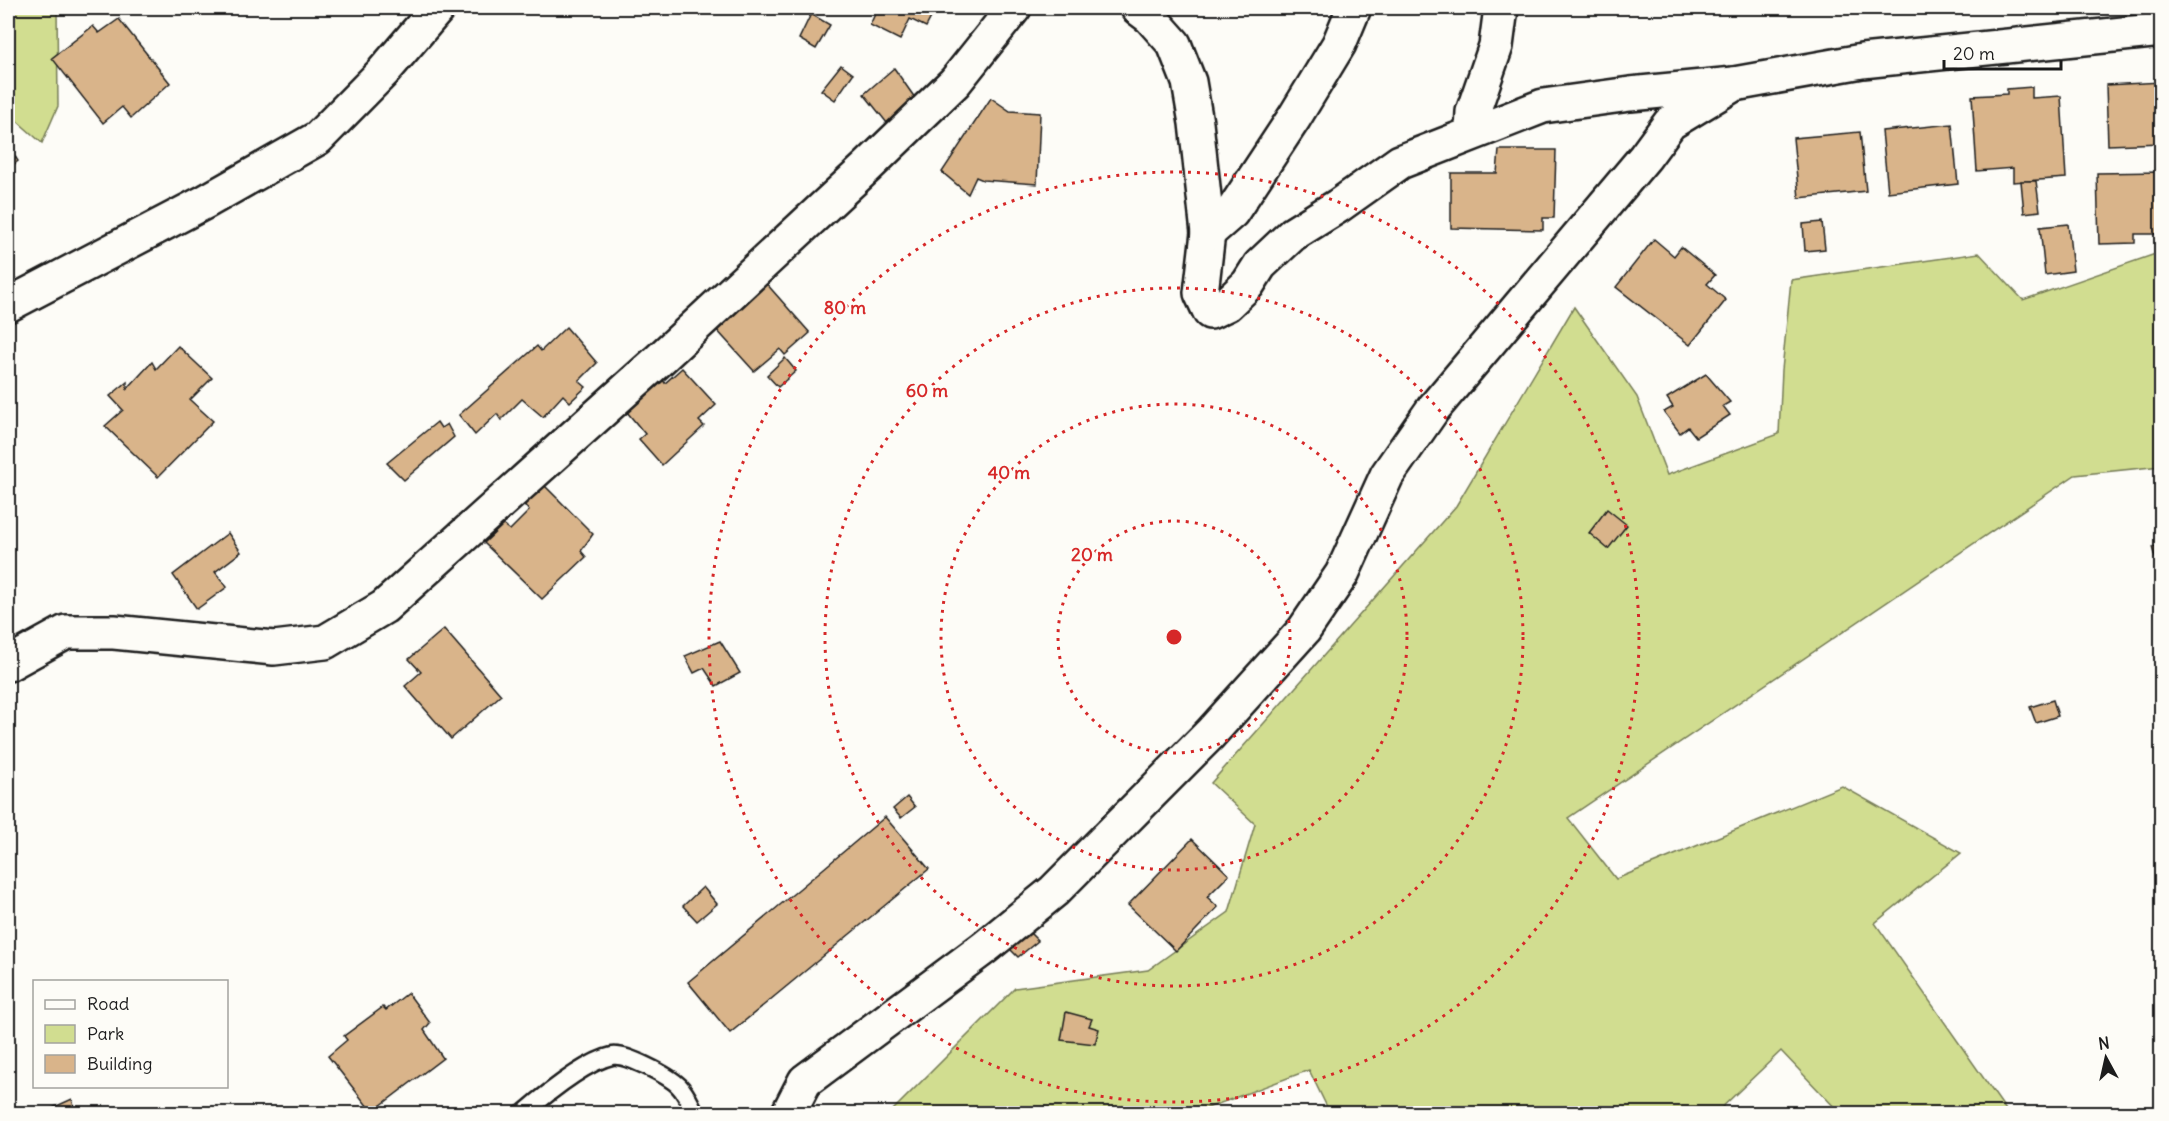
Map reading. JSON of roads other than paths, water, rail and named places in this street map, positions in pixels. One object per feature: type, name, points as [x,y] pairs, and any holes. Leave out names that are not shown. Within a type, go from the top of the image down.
[{"type":"street","points":[[8,305],[205,202],[318,138],[383,72],[438,8]]},
{"type":"street","points":[[8,664],[66,632],[114,632],[274,648],[325,642],[384,607],[659,360],[867,168],[956,82],[1014,8]]},
{"type":"street","points":[[1137,8],[1150,17],[1174,44],[1190,82],[1208,233],[1201,293],[1210,312],[1227,304],[1248,284],[1260,265],[1293,234],[1400,162],[1543,106],[1630,93],[1734,84],[1862,61],[2162,30]]},
{"type":"street","points":[[1208,233],[1232,212],[1288,127],[1340,44],[1354,8]]},
{"type":"street","points":[[1472,133],[1473,112],[1496,46],[1501,8]]},
{"type":"street","points":[[788,1113],[805,1081],[984,948],[1054,891],[1210,734],[1304,630],[1341,574],[1387,475],[1433,409],[1645,157],[1670,123],[1734,84]]},
{"type":"lane","points":[[523,1113],[588,1066],[614,1055],[639,1061],[679,1086],[696,1113]]}]
